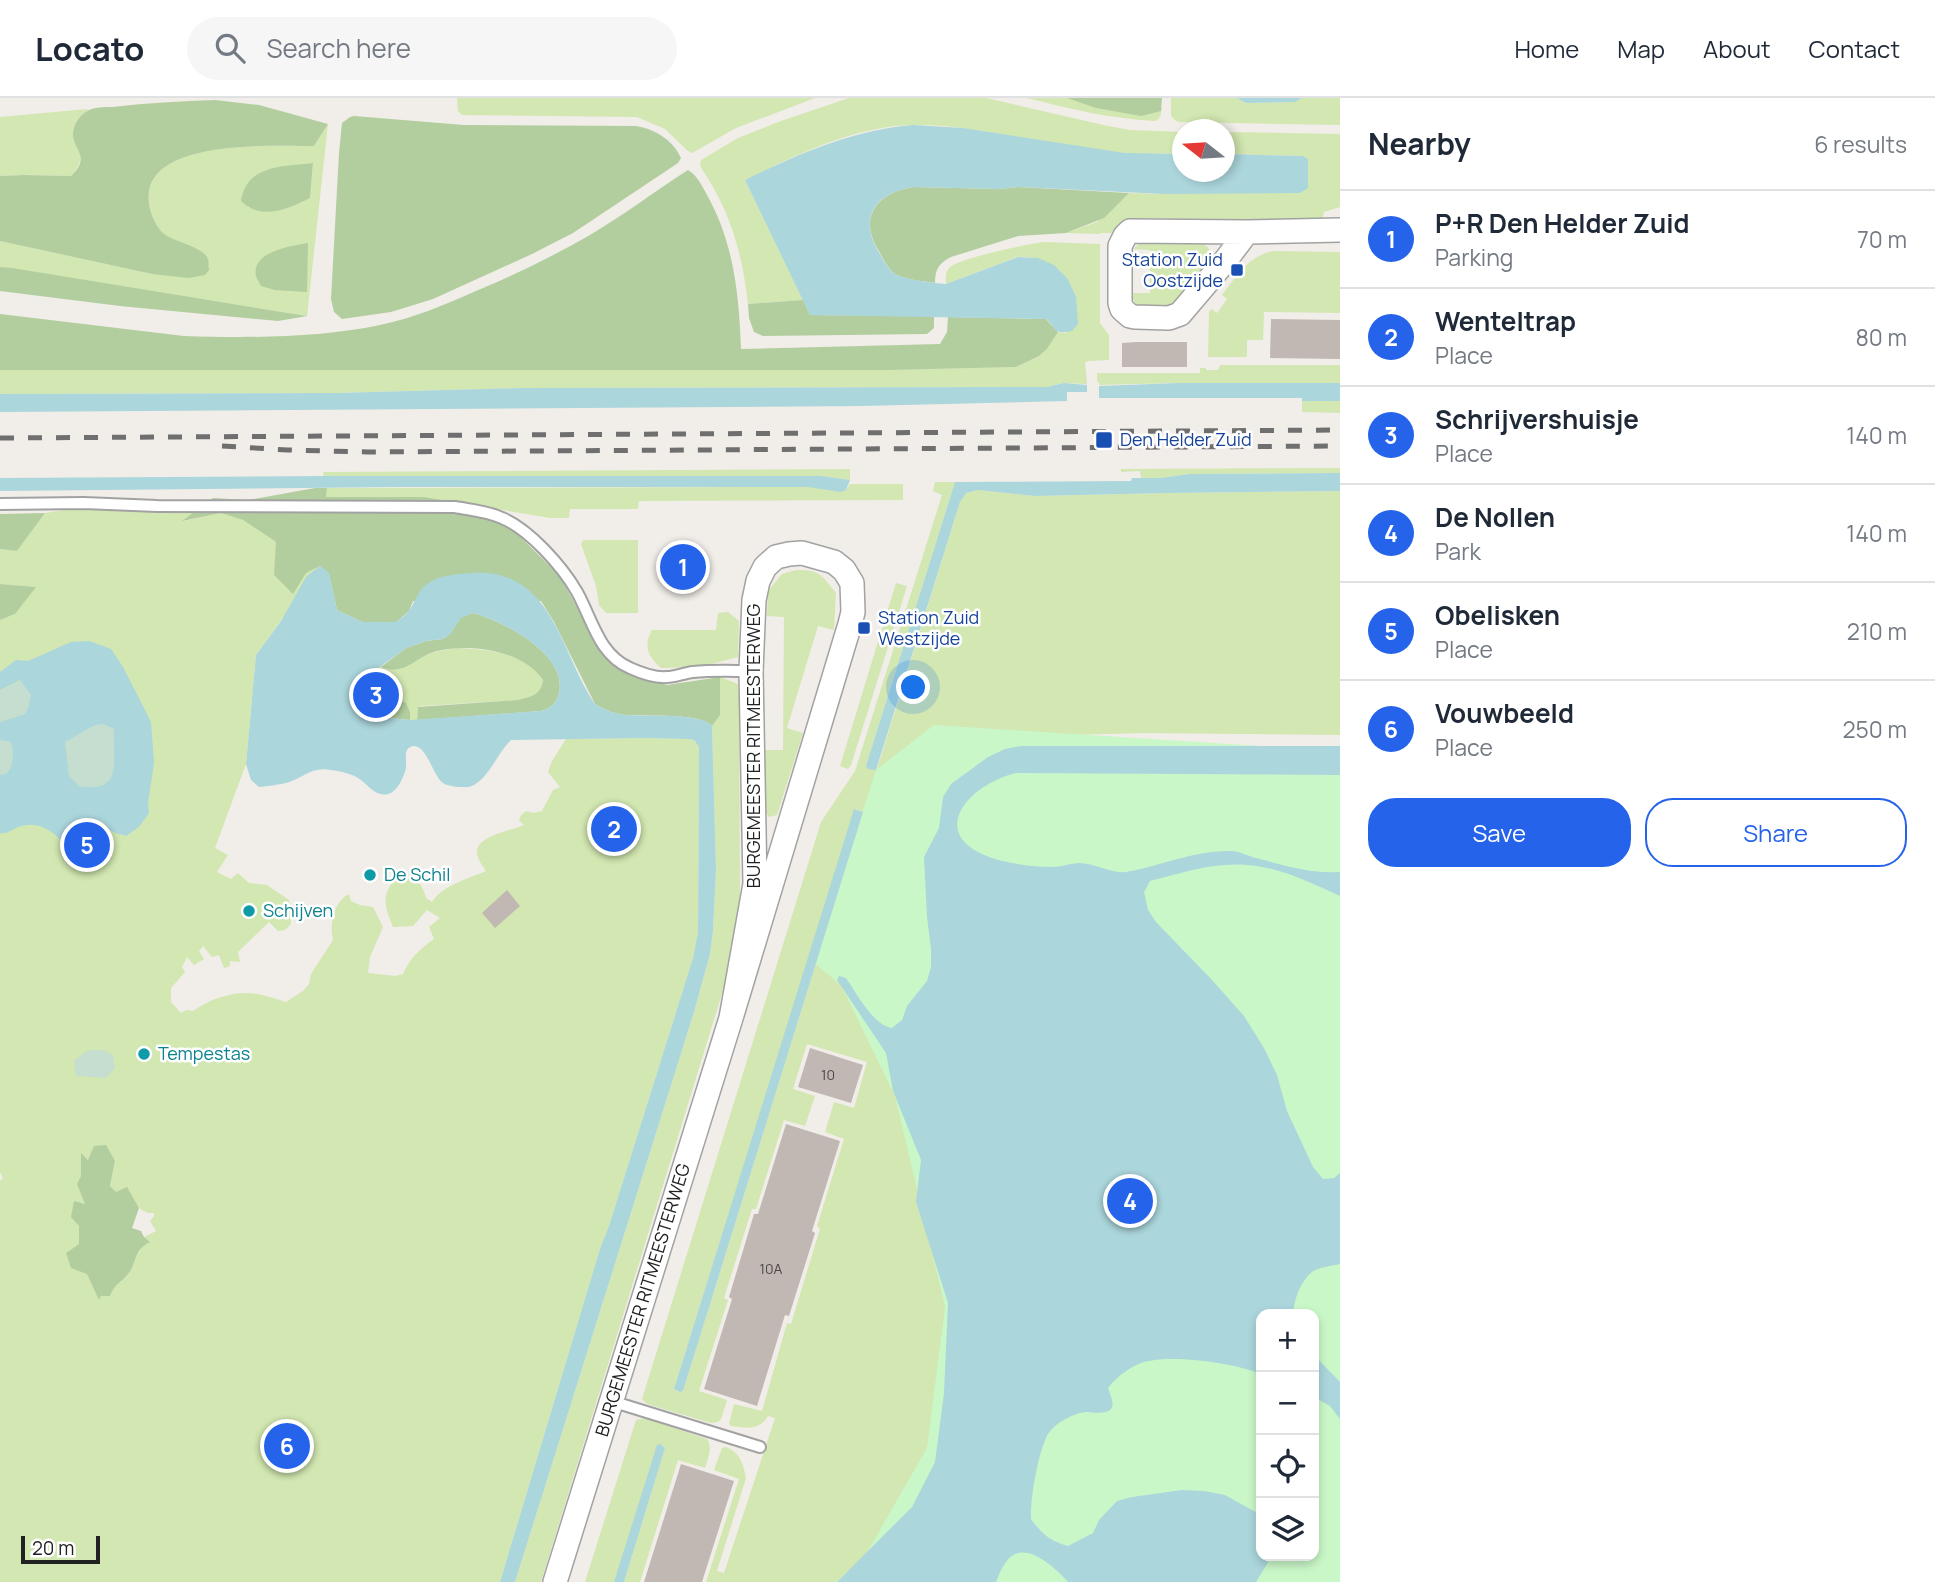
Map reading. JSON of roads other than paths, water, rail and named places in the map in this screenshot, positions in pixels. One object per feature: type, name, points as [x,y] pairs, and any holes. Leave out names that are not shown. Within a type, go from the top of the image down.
[{"type":"street","points":[[1247,232],[1180,314],[1168,318],[1135,317],[1122,309],[1120,246],[1130,231],[1340,230]]},
{"type":"street","name":"BURGEMEESTER RITMEESTERWEG","points":[[555,1582],[731,1018],[853,612],[852,583],[844,570],[822,557],[802,553],[775,557],[765,567],[758,581],[754,600],[751,671],[755,884],[731,1018]]},
{"type":"lane","points":[[0,504],[455,507],[486,512],[504,518],[534,540],[576,591],[607,652],[627,667],[666,677],[693,672],[751,671]]},
{"type":"lane","points":[[611,1401],[760,1447]]},
{"type":"water","points":[[1237,98],[1302,98],[1295,102],[1246,103]]},
{"type":"water","points":[[913,125],[963,128],[1125,153],[1172,154],[1172,182],[1235,182],[1235,154],[1303,156],[1308,159],[1308,188],[1300,193],[1165,194],[1018,187],[913,187],[900,190],[880,201],[870,219],[873,241],[894,273],[914,280],[946,284],[1018,257],[1038,258],[1054,265],[1067,278],[1076,296],[1078,324],[1072,331],[1061,332],[1046,319],[810,315],[745,180],[826,145]]},
{"type":"water","points":[[1064,383],[1099,386],[1340,383],[1340,401],[1302,401],[1302,398],[1074,398],[1067,401],[861,406],[0,412],[0,394],[336,393],[524,388],[1047,387]]},
{"type":"water","points":[[1340,473],[1340,491],[1035,496],[978,490],[966,493],[960,502],[876,770],[866,766],[955,482],[1131,481],[1132,478],[1189,474]]},
{"type":"water","points":[[821,476],[850,480],[846,490],[841,492],[808,487],[0,491],[0,478]]},
{"type":"water","points":[[320,566],[329,573],[337,610],[362,622],[396,622],[408,612],[423,588],[436,579],[472,573],[499,575],[520,584],[537,599],[551,618],[595,704],[622,714],[685,717],[712,726],[716,870],[710,954],[515,1582],[500,1582],[600,1249],[693,958],[698,932],[699,747],[694,740],[688,739],[511,740],[480,781],[464,787],[443,783],[423,751],[414,746],[406,752],[406,768],[402,780],[388,794],[376,792],[351,774],[324,769],[286,783],[259,787],[251,780],[246,764],[256,655],[281,621],[306,577]],"holes":[[[473,613],[531,641],[554,665],[559,679],[559,693],[557,700],[550,707],[541,711],[410,720],[389,718],[364,705],[361,699],[367,679],[406,648],[443,639],[461,618]]]},
{"type":"water","points":[[89,641],[111,649],[151,722],[154,763],[149,813],[139,827],[126,836],[112,831],[102,822],[89,819],[72,826],[63,842],[47,829],[36,825],[0,833],[0,775],[9,770],[13,755],[11,742],[0,740],[0,722],[25,714],[31,695],[20,680],[0,690],[0,672],[16,660],[28,661],[71,642]],"holes":[[[103,724],[114,729],[114,762],[110,779],[104,785],[79,786],[69,776],[65,742],[95,725]]]},
{"type":"water","points":[[1021,746],[1340,746],[1340,775],[1016,773],[982,788],[960,812],[957,825],[961,838],[973,849],[995,859],[1031,866],[1056,867],[1079,863],[1126,872],[1191,856],[1231,851],[1298,868],[1340,872],[1340,896],[1283,872],[1235,864],[1198,869],[1150,881],[1144,892],[1148,910],[1156,922],[1244,1016],[1264,1048],[1277,1075],[1287,1111],[1313,1167],[1323,1179],[1334,1178],[1340,1173],[1340,1264],[1312,1272],[1298,1292],[1294,1309],[1256,1309],[1256,1372],[1221,1363],[1160,1359],[1142,1363],[1121,1375],[1108,1388],[1112,1399],[1109,1411],[1075,1415],[1059,1423],[1048,1434],[1038,1464],[1032,1500],[1031,1519],[1051,1539],[1068,1546],[1093,1533],[1099,1520],[1117,1501],[1182,1490],[1225,1495],[1256,1512],[1256,1561],[1269,1561],[1256,1582],[1068,1582],[1044,1560],[1022,1552],[1008,1559],[996,1582],[837,1582],[912,1507],[935,1462],[944,1393],[948,1303],[916,1202],[921,1160],[893,1091],[886,1053],[837,980],[839,976],[846,978],[866,1008],[885,1026],[892,1028],[902,1020],[907,1006],[927,981],[931,967],[924,857],[939,828],[943,797],[951,784],[988,757],[1005,749]]},
{"type":"water","points":[[854,809],[863,812],[683,1391],[680,1392],[674,1389]]},
{"type":"water","points":[[1319,1360],[1340,1382],[1340,1419],[1330,1406],[1319,1400]]},
{"type":"water","points":[[657,1445],[665,1448],[624,1582],[614,1582]]},
{"type":"railway","points":[[0,438],[1340,430]]},
{"type":"railway","points":[[222,446],[368,452],[1340,446]]},
{"type":"place","name":"Station Zuid Oostzijde","points":[[1237,270]]},
{"type":"place","name":"Den Helder Zuid","points":[[1104,440]]},
{"type":"place","name":"P+R Den Helder Zuid","points":[[683,567]]},
{"type":"place","name":"Station Zuid Westzijde","points":[[864,628]]},
{"type":"place","name":"Schrijvershuisje","points":[[376,695]]},
{"type":"place","name":"Wenteltrap","points":[[614,829]]},
{"type":"place","name":"Obelisken","points":[[87,845]]},
{"type":"place","name":"De Schil","points":[[370,875]]},
{"type":"place","name":"Schijven","points":[[249,911]]},
{"type":"place","name":"Tempestas","points":[[144,1054]]},
{"type":"place","name":"De Nollen","points":[[1130,1201]]},
{"type":"place","name":"Vouwbeeld","points":[[287,1446]]}]
